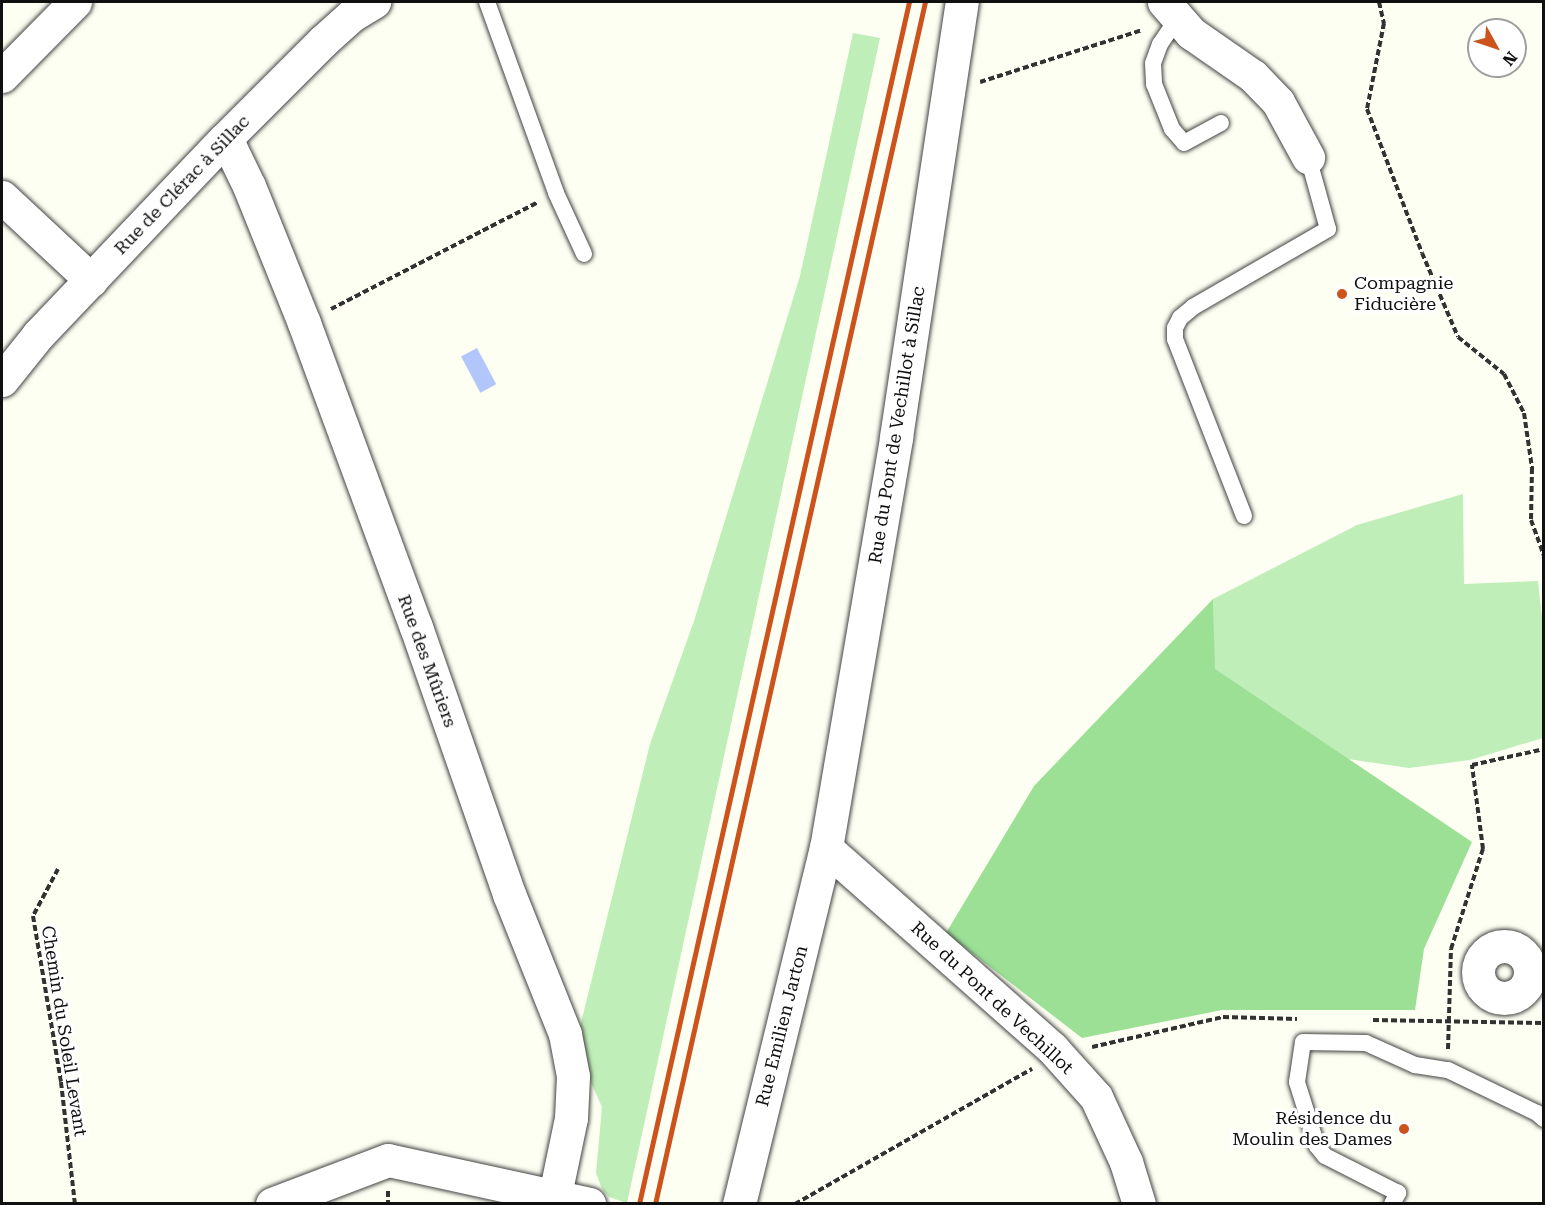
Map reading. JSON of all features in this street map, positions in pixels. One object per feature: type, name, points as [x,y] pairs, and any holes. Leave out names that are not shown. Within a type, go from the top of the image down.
[{"type":"street","points":[[2,76],[75,2]]},
{"type":"street","name":"Rue de Clérac à Sillac","points":[[2,380],[38,335],[224,140],[323,40],[352,15],[374,2]]},
{"type":"street","name":"Rue du Pont de Vechillot à Sillac","points":[[826,848],[896,437],[962,2]]},
{"type":"street","points":[[1170,10],[1191,33],[1253,76],[1285,112],[1308,157]]},
{"type":"street","name":"Rue des Mûriers","points":[[224,140],[231,149],[249,186],[304,323],[416,627],[509,894],[565,1034],[573,1076],[571,1118],[554,1199]]},
{"type":"street","points":[[2,197],[90,280]]},
{"type":"street","name":"Rue du Pont de Vechillot","points":[[826,848],[1058,1054],[1096,1098],[1126,1162],[1139,1203]]},
{"type":"street","name":"Rue Emilien Jarton","points":[[739,1203],[826,848]]},
{"type":"street","points":[[272,1203],[388,1160],[554,1199],[589,1203]]},
{"type":"lane","points":[[487,2],[556,193],[584,254]]},
{"type":"lane","points":[[1170,10],[1153,63],[1154,84],[1172,129],[1184,143],[1221,123]]},
{"type":"lane","points":[[1244,516],[1174,339],[1174,328],[1180,318],[1193,307],[1328,229],[1308,157]]},
{"type":"lane","points":[[1395,1198],[1325,1156],[1317,1146],[1297,1082],[1303,1042],[1366,1043],[1415,1065],[1448,1070],[1544,1119]]},
{"type":"path","points":[[1379,2],[1384,23],[1367,109],[1422,253],[1458,337],[1504,374],[1524,412],[1532,468],[1531,520],[1544,556]]},
{"type":"path","points":[[949,92],[1170,10]]},
{"type":"path","points":[[304,323],[556,193]]},
{"type":"path","points":[[1448,1021],[1451,949],[1483,849],[1472,765],[1544,749]]},
{"type":"path","name":"Chemin du Soleil Levant","points":[[58,869],[33,916],[61,1082],[75,1203]]},
{"type":"path","points":[[795,1203],[1058,1054],[1223,1017],[1301,1019]]},
{"type":"path","points":[[1369,1020],[1544,1023]]},
{"type":"green space","points":[[853,33],[880,38],[627,1203],[609,1197],[602,1189],[596,1173],[602,1107],[575,1047],[650,744],[694,621],[800,276]]},
{"type":"green space","points":[[1463,494],[1464,584],[1538,581],[1544,636],[1543,738],[1470,760],[1409,768],[1348,759],[1214,669],[1213,599],[1357,525]]},
{"type":"green space","points":[[1213,599],[1215,669],[1472,842],[1424,949],[1415,1010],[1222,1010],[1082,1038],[946,933],[1034,786]]},
{"type":"water","points":[[477,348],[496,384],[480,393],[461,356]]},
{"type":"railway","points":[[639,1204],[909,2]]},
{"type":"railway","points":[[655,1204],[925,2]]},
{"type":"place","name":"Compagnie Fiducière","points":[[1342,294]]},
{"type":"place","name":"Résidence du Moulin des Dames","points":[[1404,1129]]}]
